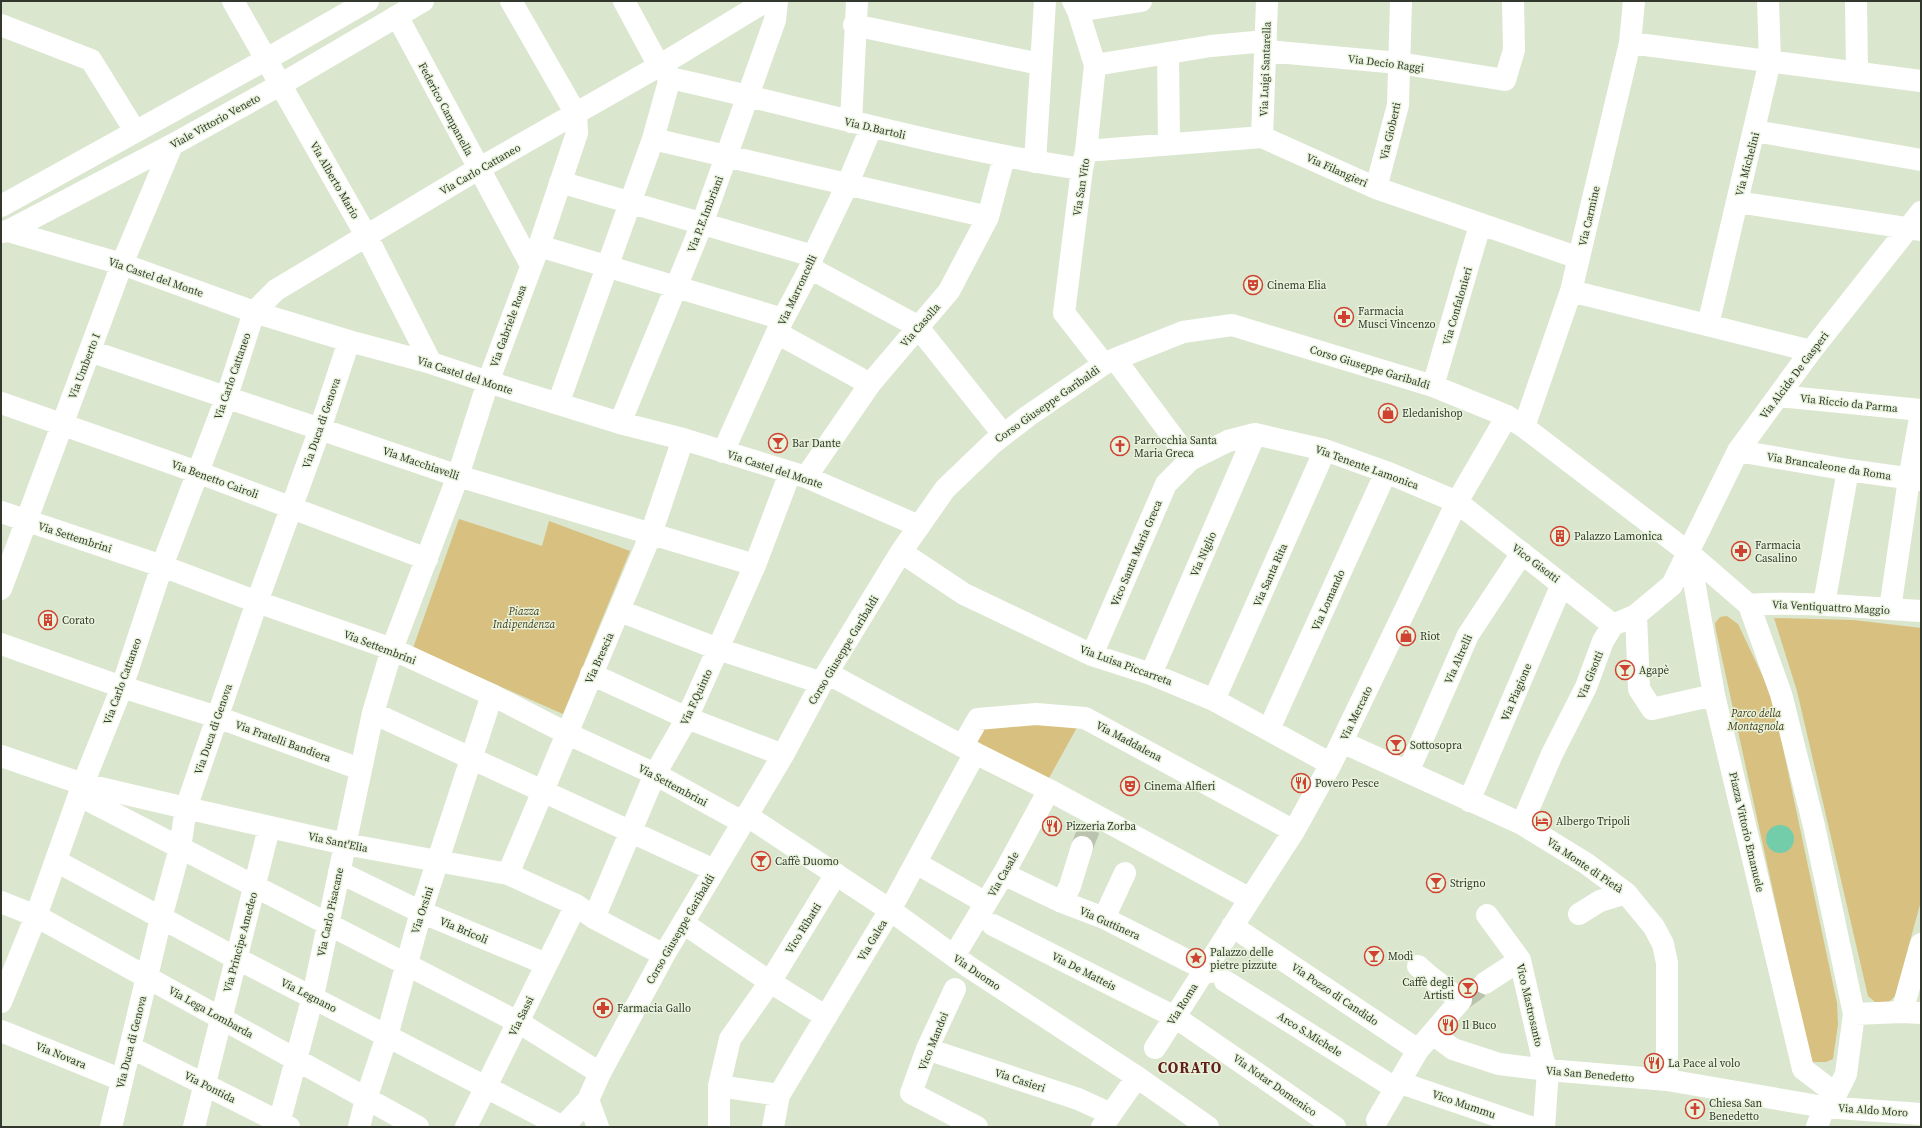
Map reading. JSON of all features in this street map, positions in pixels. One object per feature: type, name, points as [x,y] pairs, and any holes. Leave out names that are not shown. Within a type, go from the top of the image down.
[{"type":"street","name":"Via Alberto Mario","points":[[233,1],[265,60],[367,237],[431,363]]},
{"type":"street","points":[[1,206],[134,131],[265,60],[368,1]]},
{"type":"street","name":"Viale Vittorio Veneto","points":[[4,232],[172,145],[280,85],[423,1]]},
{"type":"street","points":[[511,1],[576,114]]},
{"type":"street","points":[[558,404],[653,139],[665,72],[624,1]]},
{"type":"street","name":"Via Carlo Cattaneo","points":[[1,1002],[36,916],[122,686],[162,566],[227,396],[254,312],[276,290],[367,237],[478,169],[576,114],[665,72],[766,1]]},
{"type":"street","points":[[857,1],[854,25],[861,125]]},
{"type":"street","points":[[1035,162],[1045,1]]},
{"type":"street","points":[[1075,6],[1141,1]]},
{"type":"street","name":"Via Luigi Santarella","points":[[1262,137],[1267,1]]},
{"type":"street","name":"Via Gioberti","points":[[1376,188],[1398,105],[1398,63],[1401,1]]},
{"type":"street","name":"Via Decio Raggi","points":[[1095,65],[1211,46],[1266,46],[1398,63],[1505,80],[1514,50],[1513,1]]},
{"type":"street","name":"Via Carmine","points":[[1516,421],[1571,291],[1630,42],[1634,1]]},
{"type":"street","name":"Via Michelini","points":[[1708,325],[1736,202],[1755,131],[1770,61],[1768,1]]},
{"type":"street","points":[[1856,1],[1857,71]]},
{"type":"street","name":"Via San Vito","points":[[1075,6],[1095,65],[1064,313],[1109,361]]},
{"type":"street","name":"Via P.E.Imbriani","points":[[620,423],[702,224],[749,95],[776,11]]},
{"type":"street","name":"Federico Campanella","points":[[397,16],[478,169],[535,256]]},
{"type":"street","points":[[1,25],[91,60],[134,131]]},
{"type":"street","points":[[854,25],[1040,64]]},
{"type":"street","points":[[1630,42],[1921,80]]},
{"type":"street","points":[[1168,53],[1168,144]]},
{"type":"street","name":"Via D.Bartoli","points":[[665,72],[861,125],[1004,157],[1035,162],[1084,160]]},
{"type":"street","name":"Via Gabriele Rosa","points":[[392,649],[458,476],[488,382],[535,256],[577,132],[576,114]]},
{"type":"street","name":"Via Marroncelli","points":[[723,452],[780,326],[812,262],[848,183],[861,125]]},
{"type":"street","points":[[1755,131],[1921,160]]},
{"type":"street","name":"Via Filangieri","points":[[1084,160],[1168,144],[1262,137],[1376,188],[1579,258]]},
{"type":"street","points":[[653,139],[848,183],[988,217]]},
{"type":"street","name":"Via Umberto I","points":[[1,589],[122,264],[172,145]]},
{"type":"street","name":"Via Casolla","points":[[798,475],[870,384],[949,291],[988,217],[1004,157]]},
{"type":"street","points":[[560,182],[702,224],[812,262],[918,326],[1003,434]]},
{"type":"street","points":[[1736,202],[1917,223]]},
{"type":"street","name":"Via Alcide De Gasperi","points":[[1689,553],[1738,451],[1811,351],[1917,223]]},
{"type":"street","name":"Via Confalonieri","points":[[1433,386],[1480,225]]},
{"type":"street","name":"Via Castel del Monte","points":[[4,232],[122,264],[254,312],[350,341],[431,363],[620,423],[683,439],[798,475],[920,526]]},
{"type":"street","points":[[535,256],[608,266],[676,286],[780,326],[870,384]]},
{"type":"street","points":[[1571,291],[1811,351]]},
{"type":"street","name":"Corso Giuseppe Garibaldi","points":[[563,1127],[588,1100],[600,1072],[664,955],[744,818],[783,755],[824,678],[901,552],[946,489],[1003,434],[1109,361],[1183,332],[1232,325],[1433,386],[1516,421],[1689,553]]},
{"type":"street","name":"Via Duca di Genova","points":[[111,1127],[148,978],[161,918],[180,848],[186,808],[257,602],[320,429],[350,341]]},
{"type":"street","name":"Via Macchiavelli","points":[[90,351],[227,396],[458,476],[754,565]]},
{"type":"street","points":[[1109,361],[1190,460]]},
{"type":"street","name":"Via Riccio da Parma","points":[[1778,396],[1921,412]]},
{"type":"street","name":"Via Benetto Cairoli","points":[[1,404],[197,472],[427,559]]},
{"type":"street","points":[[1890,609],[1915,480],[1921,412]]},
{"type":"street","name":"Via Mercato","points":[[1250,899],[1294,831],[1331,764],[1457,502],[1516,421]]},
{"type":"street","name":"Via Tenente Lamonica","points":[[1190,460],[1228,442],[1255,434],[1325,450],[1386,472],[1457,502]]},
{"type":"street","name":"Via Niglio","points":[[1151,674],[1255,434]]},
{"type":"street","name":"Via Brescia","points":[[508,874],[591,674],[620,611],[651,534],[683,439]]},
{"type":"street","name":"Via Santa Rita","points":[[1214,700],[1325,450]]},
{"type":"street","name":"Via Brancaleone da Roma","points":[[1738,451],[1915,480]]},
{"type":"street","name":"Vico Santa Maria Greca","points":[[1092,655],[1166,484],[1190,460]]},
{"type":"street","points":[[1824,604],[1848,470]]},
{"type":"street","name":"Via Lomando","points":[[1269,729],[1386,472]]},
{"type":"street","name":"Via F.Quinto","points":[[594,918],[655,774],[687,718],[754,565],[798,475]]},
{"type":"street","name":"Vico Gisotti","points":[[1457,502],[1613,625]]},
{"type":"street","name":"Via Settembrini","points":[[1,512],[162,566],[257,602],[392,649],[492,695],[566,734],[655,774],[744,818]]},
{"type":"street","name":"Via Luisa Piccarreta","points":[[901,552],[964,594],[1092,655],[1151,674],[1214,700],[1331,764]]},
{"type":"street","name":"Via Altrelli","points":[[1408,772],[1468,635],[1522,553]]},
{"type":"street","points":[[1613,625],[1636,615],[1672,585],[1689,553],[1749,605],[1783,702],[1814,826],[1854,1014],[1846,1074],[1826,1110]]},
{"type":"street","name":"Piazza Vittorio Emanuele","points":[[1689,553],[1714,695],[1803,1069],[1826,1110]]},
{"type":"street","name":"Via Piagione","points":[[1469,801],[1562,584]]},
{"type":"street","name":"Via Ventiquattro Maggio","points":[[1749,605],[1824,604],[1921,611]]},
{"type":"street","points":[[620,611],[718,649],[824,678],[1049,790],[1088,830],[1136,858],[1250,899]]},
{"type":"street","points":[[1636,615],[1639,689],[1652,709],[1714,695]]},
{"type":"street","name":"Via Gisotti","points":[[1522,824],[1552,754],[1586,687],[1603,641],[1613,625]]},
{"type":"street","name":"Via Fratelli Bandiera","points":[[1,644],[217,717],[360,769]]},
{"type":"street","name":"Via Carlo Pisacane","points":[[282,1125],[313,996],[360,769],[373,713],[392,649]]},
{"type":"street","points":[[591,674],[687,718],[783,755]]},
{"type":"street","name":"Via Orsini","points":[[359,1127],[366,1099],[387,1036],[421,912],[492,695]]},
{"type":"street","points":[[373,713],[714,870]]},
{"type":"street","name":"Via Maddalena","points":[[969,749],[978,719],[1036,714],[1085,718],[1294,831]]},
{"type":"street","name":"Via Monte di Pietà","points":[[1342,742],[1522,824],[1587,864],[1626,893],[1654,927],[1663,944],[1667,963],[1668,1080]]},
{"type":"street","name":"Via Galea","points":[[773,1127],[778,1095],[890,910],[916,863],[969,749]]},
{"type":"street","name":"Via Sant'Elia","points":[[1,756],[82,790],[186,808],[345,844],[508,874],[576,906],[594,918],[664,955]]},
{"type":"street","points":[[82,790],[180,848],[518,1022],[600,1072]]},
{"type":"street","name":"Via Casale","points":[[954,956],[1004,873],[1049,790]]},
{"type":"street","name":"Via Duomo","points":[[744,818],[836,874],[890,910],[954,956],[1137,1076],[1208,1127]]},
{"type":"street","name":"Via Principe Amedeo","points":[[194,1127],[269,828]]},
{"type":"street","points":[[1062,902],[1070,886],[1088,830]]},
{"type":"street","points":[[1104,918],[1136,858]]},
{"type":"street","name":"Via Legnano","points":[[56,861],[236,958],[313,996],[563,1127]]},
{"type":"street","points":[[916,863],[986,903]]},
{"type":"street","name":"Via Bricoli","points":[[339,872],[421,912],[546,964]]},
{"type":"street","name":"Vico Ribatti","points":[[719,1127],[719,1086],[730,1039],[770,982],[836,874]]},
{"type":"street","name":"Via Guttinera","points":[[1014,879],[1062,902],[1104,918],[1213,974]]},
{"type":"street","points":[[1579,914],[1600,900],[1626,893]]},
{"type":"street","name":"Via Roma","points":[[1155,1048],[1175,1017],[1213,974],[1232,926],[1250,899]]},
{"type":"street","name":"Via Lega Lombarda","points":[[1,902],[36,916],[418,1127]]},
{"type":"street","name":"Via Sassi","points":[[466,1127],[576,906]]},
{"type":"street","name":"Vico Mastrosanto","points":[[1487,915],[1520,960],[1543,1060],[1548,1070],[1544,1127]]},
{"type":"street","points":[[683,923],[770,982],[825,1016]]},
{"type":"street","name":"Via De Matteis","points":[[993,925],[1175,1017]]},
{"type":"street","name":"Via Pozzo di Candido","points":[[1232,926],[1418,1050]]},
{"type":"street","points":[[1854,1014],[1912,1013],[1921,944]]},
{"type":"street","points":[[1485,984],[1520,960]]},
{"type":"street","points":[[1377,1120],[1396,1085],[1418,1050],[1433,1034],[1459,1000],[1428,976],[1418,966]]},
{"type":"street","name":"Arco S.Michele","points":[[1213,974],[1396,1085]]},
{"type":"street","name":"Vico Mandoi","points":[[955,989],[927,1049],[911,1093],[977,1127]]},
{"type":"street","name":"Via Notar Domenico","points":[[1175,1017],[1335,1127]]},
{"type":"street","name":"Via Novara","points":[[1,1030],[122,1080]]},
{"type":"street","name":"Via San Benedetto","points":[[1433,1034],[1453,1049],[1499,1064],[1548,1070],[1668,1080],[1826,1110]]},
{"type":"street","name":"Via Pontida","points":[[130,1047],[205,1084],[282,1125]]},
{"type":"street","name":"Via Casieri","points":[[927,1049],[1078,1099],[1107,1120]]},
{"type":"street","points":[[1107,1120],[1137,1076]]},
{"type":"street","name":"Vico Mummu","points":[[1396,1085],[1530,1127]]},
{"type":"street","points":[[719,1086],[778,1095]]},
{"type":"street","points":[[588,1100],[598,1127]]},
{"type":"street","name":"Via Aldo Moro","points":[[1826,1110],[1921,1114]]},
{"type":"green space","name":"Piazza Indipendenza","points":[[459,519],[542,546],[549,521],[630,551],[563,714],[413,648]]},
{"type":"green space","name":"Parco della Montagnola","points":[[1727,616],[1738,624],[1772,696],[1837,1003],[1838,1024],[1833,1059],[1826,1062],[1813,1062],[1809,1055],[1716,631],[1715,623],[1720,617]]},
{"type":"green space","points":[[1774,618],[1854,620],[1921,628],[1921,901],[1895,996],[1889,1002],[1875,1002],[1868,996],[1797,691]]},
{"type":"green space","points":[[986,722],[1080,722],[1049,778],[970,741]]},
{"type":"shaded area","points":[[1780,825],[1790,829],[1794,839],[1790,849],[1780,853],[1770,849],[1766,839],[1770,829]]},
{"type":"tunnel","points":[[1082,847],[1089,829]]},
{"type":"tunnel","points":[[1461,1000],[1485,983]]},
{"type":"place","name":"Cinema Elia","points":[[1253,285]]},
{"type":"place","name":"Farmacia Musci Vincenzo","points":[[1344,317]]},
{"type":"place","name":"Eledanishop","points":[[1388,413]]},
{"type":"place","name":"Bar Dante","points":[[778,443]]},
{"type":"place","name":"Parrocchia Santa Maria Greca","points":[[1120,446]]},
{"type":"place","name":"Palazzo Lamonica","points":[[1560,536]]},
{"type":"place","name":"Farmacia Casalino","points":[[1741,551]]},
{"type":"place","name":"Corato","points":[[48,620]]},
{"type":"place","name":"Riot","points":[[1406,636]]},
{"type":"place","name":"Agapè","points":[[1625,670]]},
{"type":"place","name":"Sottosopra","points":[[1396,745]]},
{"type":"place","name":"Povero Pesce","points":[[1301,783]]},
{"type":"place","name":"Cinema Alfieri","points":[[1130,786]]},
{"type":"place","name":"Albergo Tripoli","points":[[1542,821]]},
{"type":"place","name":"Pizzeria Zorba","points":[[1052,826]]},
{"type":"place","name":"Caffè Duomo","points":[[761,861]]},
{"type":"place","name":"Strigno","points":[[1436,883]]},
{"type":"place","name":"Modì","points":[[1374,956]]},
{"type":"place","name":"Palazzo delle pietre pizzute","points":[[1196,958]]},
{"type":"place","name":"Caffè degli Artisti","points":[[1468,988]]},
{"type":"place","name":"Farmacia Gallo","points":[[603,1008]]},
{"type":"place","name":"Il Buco","points":[[1448,1025]]},
{"type":"place","name":"La Pace al volo","points":[[1654,1063]]},
{"type":"place","name":"Chiesa San Benedetto","points":[[1695,1109]]},
{"type":"district","name":"CORATO","points":[[1190,1068]]}]
